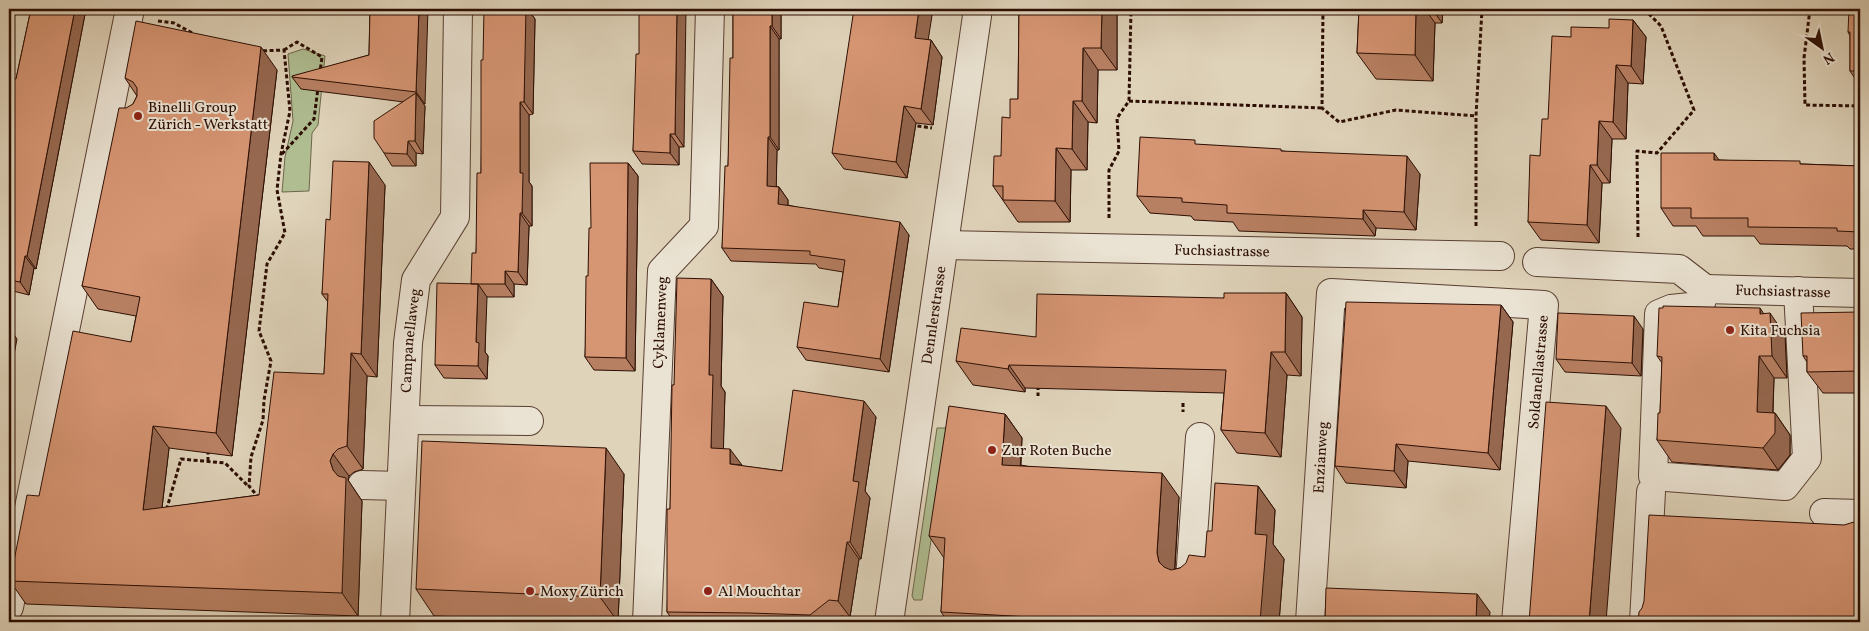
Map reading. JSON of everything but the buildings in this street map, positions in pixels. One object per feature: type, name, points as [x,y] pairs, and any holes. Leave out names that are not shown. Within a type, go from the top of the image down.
[{"type":"street","name":"Campanellaweg","points":[[395,622],[408,343],[416,280],[455,217],[458,9]]},
{"type":"street","name":"Cyklamenweg","points":[[648,622],[662,271],[704,226],[710,9]]},
{"type":"street","name":"Dennlerstrasse","points":[[889,622],[978,9]]},
{"type":"street","points":[[9,607],[129,13]]},
{"type":"street","points":[[109,110],[138,116]]},
{"type":"street","name":"Fuchsiastrasse","points":[[944,245],[1488,256]]},
{"type":"street","points":[[1537,262],[1679,269],[1704,289],[1700,306],[1671,309],[1659,314],[1653,476],[1785,486],[1807,458],[1798,292]]},
{"type":"street","name":"Fuchsiastrasse","points":[[1704,289],[1860,293]]},
{"type":"street","name":"Enzianweg","points":[[1310,622],[1332,293]]},
{"type":"street","name":"Soldanellastrasse","points":[[1332,293],[1544,305],[1516,622]]},
{"type":"street","points":[[405,420],[529,421]]},
{"type":"street","points":[[1190,579],[1200,436]]},
{"type":"street","points":[[362,485],[401,486]]},
{"type":"street","points":[[1644,622],[1651,492]]},
{"type":"street","points":[[1860,514],[1813,520],[1860,531]]},
{"type":"street","points":[[1649,520],[1678,521]]},
{"type":"path","points":[[1108,248],[1109,170],[1119,151],[1117,118],[1129,101],[1131,9]]},
{"type":"path","points":[[1322,108],[1323,9]]},
{"type":"path","points":[[1482,9],[1476,116],[1488,256]]},
{"type":"path","points":[[1638,267],[1637,151],[1657,152],[1694,110],[1661,26],[1644,9]]},
{"type":"path","points":[[1810,9],[1804,58],[1805,105],[1860,106]]},
{"type":"path","points":[[129,13],[174,24],[197,36]]},
{"type":"path","points":[[256,51],[284,50],[297,42],[322,58],[320,75]]},
{"type":"path","points":[[249,486],[251,457],[263,420],[271,362],[259,332],[267,264],[285,233],[276,190],[290,111],[284,50]]},
{"type":"path","points":[[281,154],[314,119],[319,84]]},
{"type":"path","points":[[1129,101],[1322,108],[1339,122],[1396,110],[1476,116]]},
{"type":"path","points":[[905,124],[941,129]]},
{"type":"path","points":[[1038,383],[1038,396]]},
{"type":"path","points":[[267,385],[274,385]]},
{"type":"path","points":[[208,453],[208,461]]},
{"type":"path","points":[[171,513],[167,508],[182,459],[225,463],[260,499]]},
{"type":"green space","points":[[303,49],[325,56],[318,125],[312,133],[309,191],[282,192],[285,157],[293,121],[288,54]]},
{"type":"green space","points":[[937,428],[946,428],[947,435],[922,600],[914,600],[912,596]]},
{"type":"place","name":"Binelli Group Zürich - Werkstatt","points":[[138,116]]},
{"type":"place","name":"Kita Fuchsia","points":[[1730,330]]},
{"type":"place","name":"Zur Roten Buche","points":[[992,450]]},
{"type":"place","name":"Moxy Zürich","points":[[530,591]]},
{"type":"place","name":"Al Mouchtar","points":[[708,591]]}]
